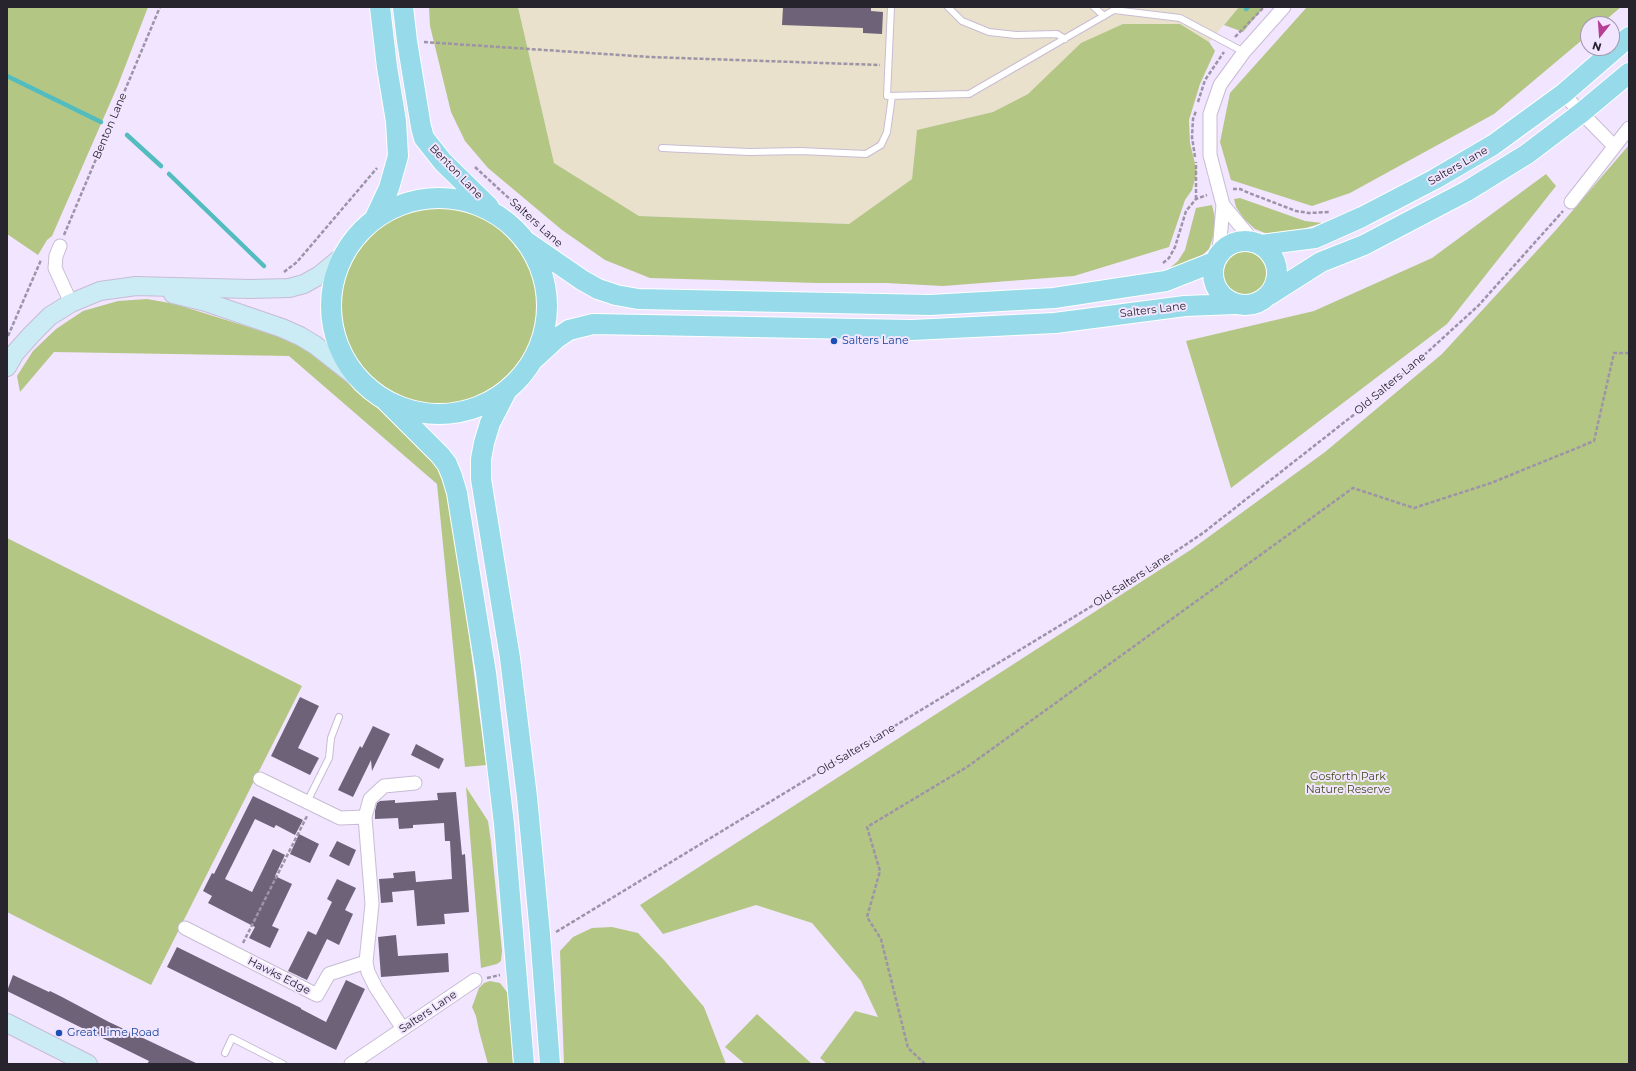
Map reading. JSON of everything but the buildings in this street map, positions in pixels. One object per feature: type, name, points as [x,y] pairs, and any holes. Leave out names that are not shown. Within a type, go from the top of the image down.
[{"type":"main road","points":[[374,220],[388,188],[398,156],[396,121],[387,67],[380,7]]},
{"type":"main road","name":"Benton Lane","points":[[403,7],[407,41],[424,138],[443,162],[497,215]]},
{"type":"main road","name":"Salters Lane","points":[[1257,243],[1315,238],[1362,217],[1435,179],[1493,145],[1564,94],[1629,37]]},
{"type":"main road","points":[[1268,295],[1275,286],[1277,276],[1273,256],[1257,243],[1242,240],[1226,246],[1217,257],[1212,276],[1216,289],[1226,300],[1235,304],[1249,305],[1261,301],[1268,295],[1321,262],[1364,245],[1467,191],[1527,154],[1581,113],[1629,73]]},
{"type":"main road","points":[[362,382],[352,369],[336,339],[332,322],[331,305],[333,288],[343,256],[362,230],[388,211],[403,204],[435,198],[467,202],[483,207],[512,226],[534,255],[542,272],[546,290],[547,309],[545,327],[540,345],[532,361],[516,382],[491,401],[474,408],[437,414],[419,412],[401,407],[384,399]]},
{"type":"main road","name":"Salters Lane","points":[[524,240],[582,280],[598,289],[616,295],[638,299],[930,305],[1046,299],[1166,281],[1217,257]]},
{"type":"main road","points":[[7,367],[31,335],[50,316],[70,303],[100,291],[136,286],[250,289],[289,288],[304,284],[320,275],[343,256]]},
{"type":"main road","points":[[136,286],[206,302],[282,328],[315,345],[384,399],[443,459],[452,476],[457,493],[487,681],[504,824],[524,1064]]},
{"type":"main road","name":"Salters Lane","points":[[532,361],[557,338],[569,330],[593,324],[912,330],[1055,323],[1185,306],[1235,304]]},
{"type":"main road","points":[[506,390],[490,423],[484,443],[481,460],[481,479],[510,658],[525,782],[539,919],[550,1064]]},
{"type":"main road","points":[[7,1023],[88,1064]]},
{"type":"street","points":[[1217,257],[1223,205],[1210,155],[1210,114],[1220,85],[1244,52],[1284,7]]},
{"type":"street","points":[[1564,94],[1614,146]]},
{"type":"street","points":[[1572,202],[1629,128]]},
{"type":"street","points":[[1223,205],[1257,243]]},
{"type":"street","points":[[60,246],[56,256],[55,268],[70,303]]},
{"type":"street","points":[[260,779],[340,818],[365,817]]},
{"type":"street","points":[[403,1029],[376,988],[368,972],[366,962],[372,904],[365,817],[370,799],[384,786],[415,783]]},
{"type":"street","name":"Hawks Edge","points":[[185,928],[317,995],[329,974],[366,962]]},
{"type":"street","name":"Salters Lane","points":[[351,1064],[476,980]]},
{"type":"lane","points":[[891,7],[888,96],[969,94],[1114,10],[1180,18],[1244,52]]},
{"type":"lane","points":[[948,7],[962,21],[989,32],[1016,35],[1058,34],[1065,38]]},
{"type":"lane","points":[[1094,7],[1104,16]]},
{"type":"lane","points":[[662,148],[749,152],[800,151],[866,154],[881,145],[887,132],[892,96]]},
{"type":"lane","points":[[310,803],[329,758],[331,738],[339,717]]},
{"type":"lane","points":[[225,1053],[232,1038],[283,1064]]},
{"type":"path","name":"Benton Lane","points":[[60,246],[160,7]]},
{"type":"path","points":[[407,41],[650,57],[889,66]]},
{"type":"path","points":[[282,273],[297,262],[381,163]]},
{"type":"path","name":"Salters Lane","points":[[471,163],[556,241]]},
{"type":"path","points":[[1232,189],[1240,190],[1296,211],[1319,214],[1335,210]]},
{"type":"path","points":[[1160,264],[1169,258],[1175,247],[1186,212],[1196,199],[1205,196]]},
{"type":"path","name":"Old Salters Lane","points":[[556,932],[1120,590],[1203,534],[1388,388],[1478,306],[1572,202]]},
{"type":"path","points":[[7,337],[46,250],[60,246]]},
{"type":"path","points":[[925,1064],[908,1048],[881,940],[867,917],[880,871],[867,827],[967,767],[1353,488],[1414,508],[1491,483],[1594,441],[1614,353],[1629,353]]},
{"type":"path","points":[[237,954],[310,803]]},
{"type":"path","points":[[476,980],[503,975]]},
{"type":"shaded area","points":[[518,7],[1239,7],[1209,42],[1179,24],[1081,43],[1028,94],[993,112],[917,130],[912,179],[849,224],[639,216],[554,163]]},
{"type":"green space","points":[[7,7],[148,7],[118,85],[52,236],[47,240],[38,255],[7,234]]},
{"type":"green space","points":[[429,7],[518,7],[554,163],[639,216],[849,224],[912,179],[917,130],[993,112],[1028,94],[1081,43],[1123,24],[1180,24],[1209,42],[1215,51],[1200,84],[1189,120],[1190,143],[1197,172],[1192,190],[1185,200],[1169,247],[1074,276],[943,286],[886,283],[817,283],[650,278],[605,260],[562,230],[488,168],[465,141],[451,112],[430,26]]},
{"type":"green space","points":[[1239,7],[1264,7],[1243,32],[1224,25]]},
{"type":"green space","points":[[1307,7],[1621,7],[1610,16],[1580,16],[1580,42],[1494,114],[1350,193],[1312,206],[1231,180],[1220,142],[1230,93]]},
{"type":"green space","name":"Gosforth Park Nature Reserve","points":[[1629,145],[1629,1064],[827,1064],[820,1058],[855,1011],[878,1017],[861,981],[812,923],[756,905],[663,934],[640,905],[1192,549],[1325,452],[1442,354],[1555,231]]},
{"type":"green space","points":[[1546,174],[1556,186],[1447,324],[1231,488],[1186,341],[1314,311],[1432,258]]},
{"type":"green space","points":[[1240,198],[1305,221],[1322,223],[1287,234],[1270,235],[1255,229],[1244,219],[1236,207],[1234,199]]},
{"type":"green space","points":[[1212,205],[1215,218],[1214,234],[1209,249],[1197,260],[1165,272],[1178,261],[1185,250],[1196,208]]},
{"type":"green space","points":[[439,208],[467,212],[485,220],[501,230],[515,244],[525,260],[533,278],[537,306],[533,334],[525,352],[515,368],[501,382],[485,392],[467,400],[439,404],[411,400],[393,392],[377,382],[363,368],[353,352],[345,334],[341,306],[345,278],[353,260],[363,244],[377,230],[393,220],[411,212]]},
{"type":"green space","points":[[1241,250],[1249,250],[1258,254],[1264,260],[1268,273],[1264,286],[1258,292],[1249,296],[1241,296],[1232,292],[1226,286],[1222,277],[1222,269],[1226,260],[1232,254]]},
{"type":"green space","points":[[147,299],[175,304],[293,341],[317,355],[423,447],[449,484],[486,765],[465,767],[437,484],[289,356],[54,352],[20,392],[17,376],[33,351],[56,329],[83,311],[118,301]]},
{"type":"green space","points":[[7,538],[302,686],[151,985],[7,912]]},
{"type":"green space","points":[[466,787],[488,821],[502,951],[501,961],[497,964],[481,968]]},
{"type":"green space","points":[[612,927],[638,933],[664,960],[704,1007],[726,1064],[564,1064],[560,951],[573,937],[592,928]]},
{"type":"green space","points":[[490,981],[500,983],[507,992],[509,1000],[513,1064],[488,1064],[476,1016],[472,1007],[479,988],[484,983]]},
{"type":"green space","points":[[757,1014],[812,1064],[745,1064],[725,1047]]},
{"type":"waterway","points":[[7,76],[101,122]]},
{"type":"waterway","points":[[127,135],[161,166]]},
{"type":"waterway","points":[[169,174],[264,266]]},
{"type":"place","name":"Salters Lane","points":[[834,341]]},
{"type":"place","name":"Great Lime Road","points":[[59,1033]]}]
